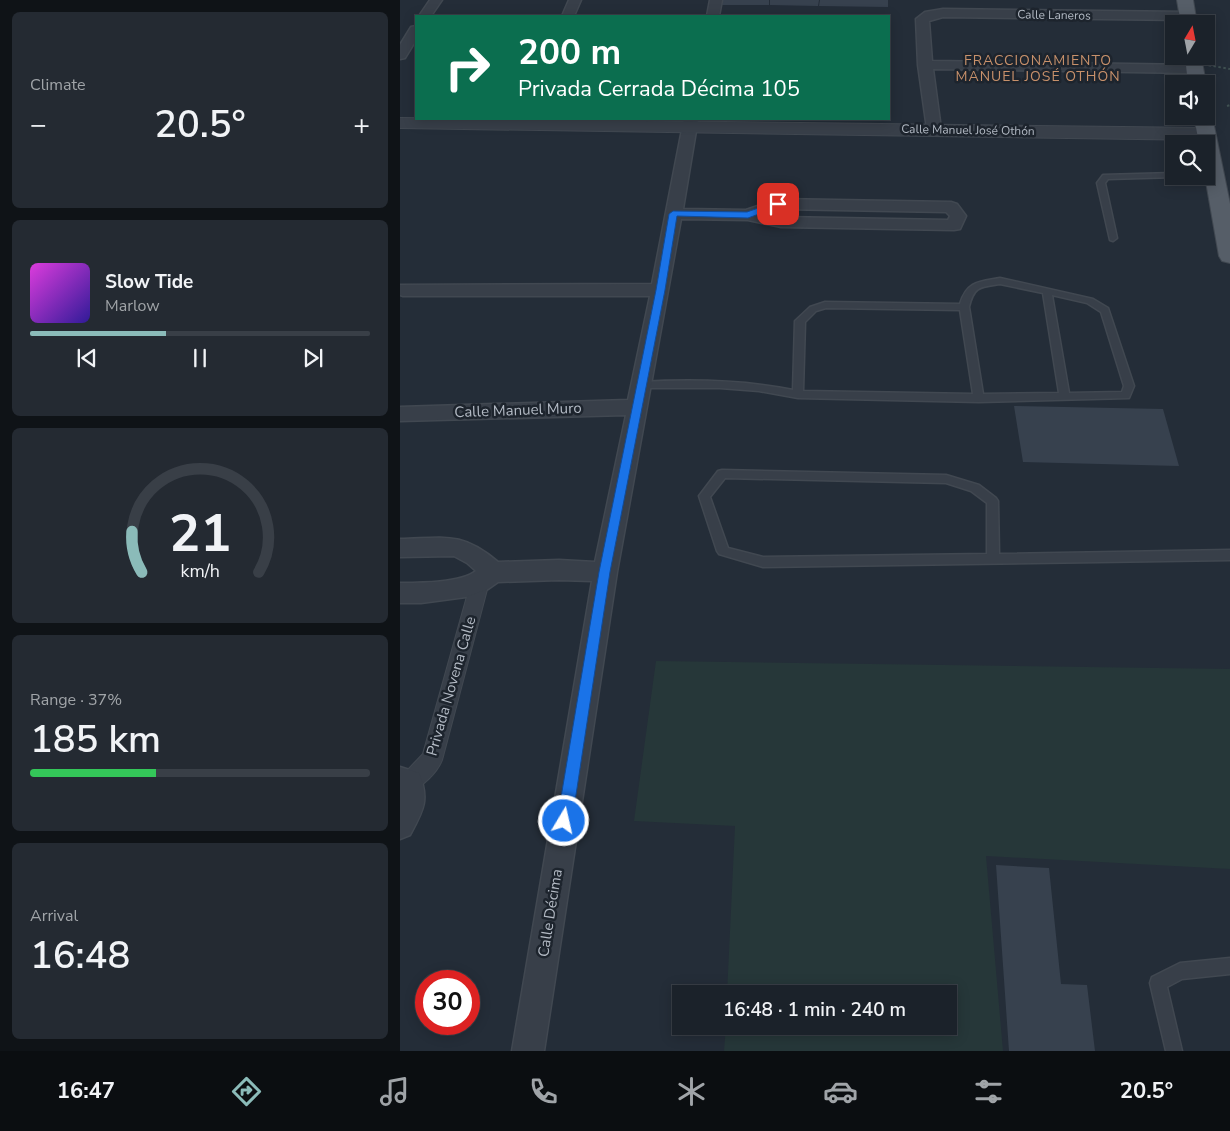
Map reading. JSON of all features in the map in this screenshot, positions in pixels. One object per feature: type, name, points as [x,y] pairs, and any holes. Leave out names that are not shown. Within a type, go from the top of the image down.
[{"type":"main road","points":[[1184,0],[1187,15]]},
{"type":"main road","points":[[1212,185],[1230,256]]},
{"type":"street","points":[[427,15],[436,0]]},
{"type":"street","points":[[568,15],[575,0]]},
{"type":"street","points":[[712,15],[716,0]]},
{"type":"street","points":[[1085,0],[1092,15]]},
{"type":"street","name":"Calle Laneros","points":[[925,65],[922,19],[930,15],[943,13],[1092,15],[1165,19]]},
{"type":"street","points":[[400,55],[415,32]]},
{"type":"street","points":[[934,129],[925,65],[1191,67]]},
{"type":"street","name":"Calle Manuel José Othón","points":[[400,123],[524,121],[690,122],[934,129],[1205,125]]},
{"type":"street","name":"Calle Décima","points":[[528,1051],[604,572],[660,290],[690,122]]},
{"type":"street","points":[[673,214],[748,215],[781,222],[954,224],[958,216],[951,207],[778,204],[748,215]]},
{"type":"street","points":[[402,290],[660,290]]},
{"type":"street","name":"Calle Manuel Muro","points":[[400,414],[639,396]]},
{"type":"street","points":[[400,548],[456,547],[475,556],[486,577]]},
{"type":"street","points":[[400,593],[448,589],[486,577],[559,570],[604,572]]},
{"type":"street","name":"Privada Novena Calle","points":[[405,781],[432,760],[486,577]]},
{"type":"street","points":[[400,825],[410,805],[405,781]]},
{"type":"lane","points":[[1113,238],[1100,183],[1106,176],[1165,175]]},
{"type":"lane","points":[[639,396],[672,383],[766,387],[798,394],[979,398],[1065,398],[1125,395],[1129,386],[1105,310],[1090,301],[1000,281],[977,285],[968,293],[964,306],[979,398]]},
{"type":"lane","points":[[1047,292],[1065,398]]},
{"type":"lane","points":[[798,394],[800,321],[813,309],[825,305],[964,306]]},
{"type":"lane","points":[[993,558],[992,501],[975,488],[946,479],[722,474],[704,496],[723,551],[763,562],[1230,555]]},
{"type":"lane","points":[[1174,1051],[1158,983],[1180,970],[1230,966]]},
{"type":"path","points":[[1191,67],[1230,69]]},
{"type":"shaded area","points":[[656,661],[1230,669],[1230,869],[986,856],[1003,1051],[724,1051],[725,1035],[957,1035],[957,985],[727,985],[735,826],[634,821]]},
{"type":"building","points":[[723,0],[769,0],[769,5],[722,5]]},
{"type":"building","points":[[770,0],[819,0],[818,6],[770,5]]},
{"type":"building","points":[[820,0],[888,0],[888,7],[819,6]]},
{"type":"building","points":[[1014,406],[1163,409],[1179,466],[1023,462]]},
{"type":"building","points":[[996,865],[1049,868],[1061,984],[1087,985],[1095,1051],[1009,1051]]},
{"type":"district","name":"FRACCIONAMIENTO MANUEL JOSÉ OTHÓN","points":[[1038,68]]},
{"type":"route","points":[[564,821],[604,572],[660,290],[673,214],[748,215],[778,204]]}]
